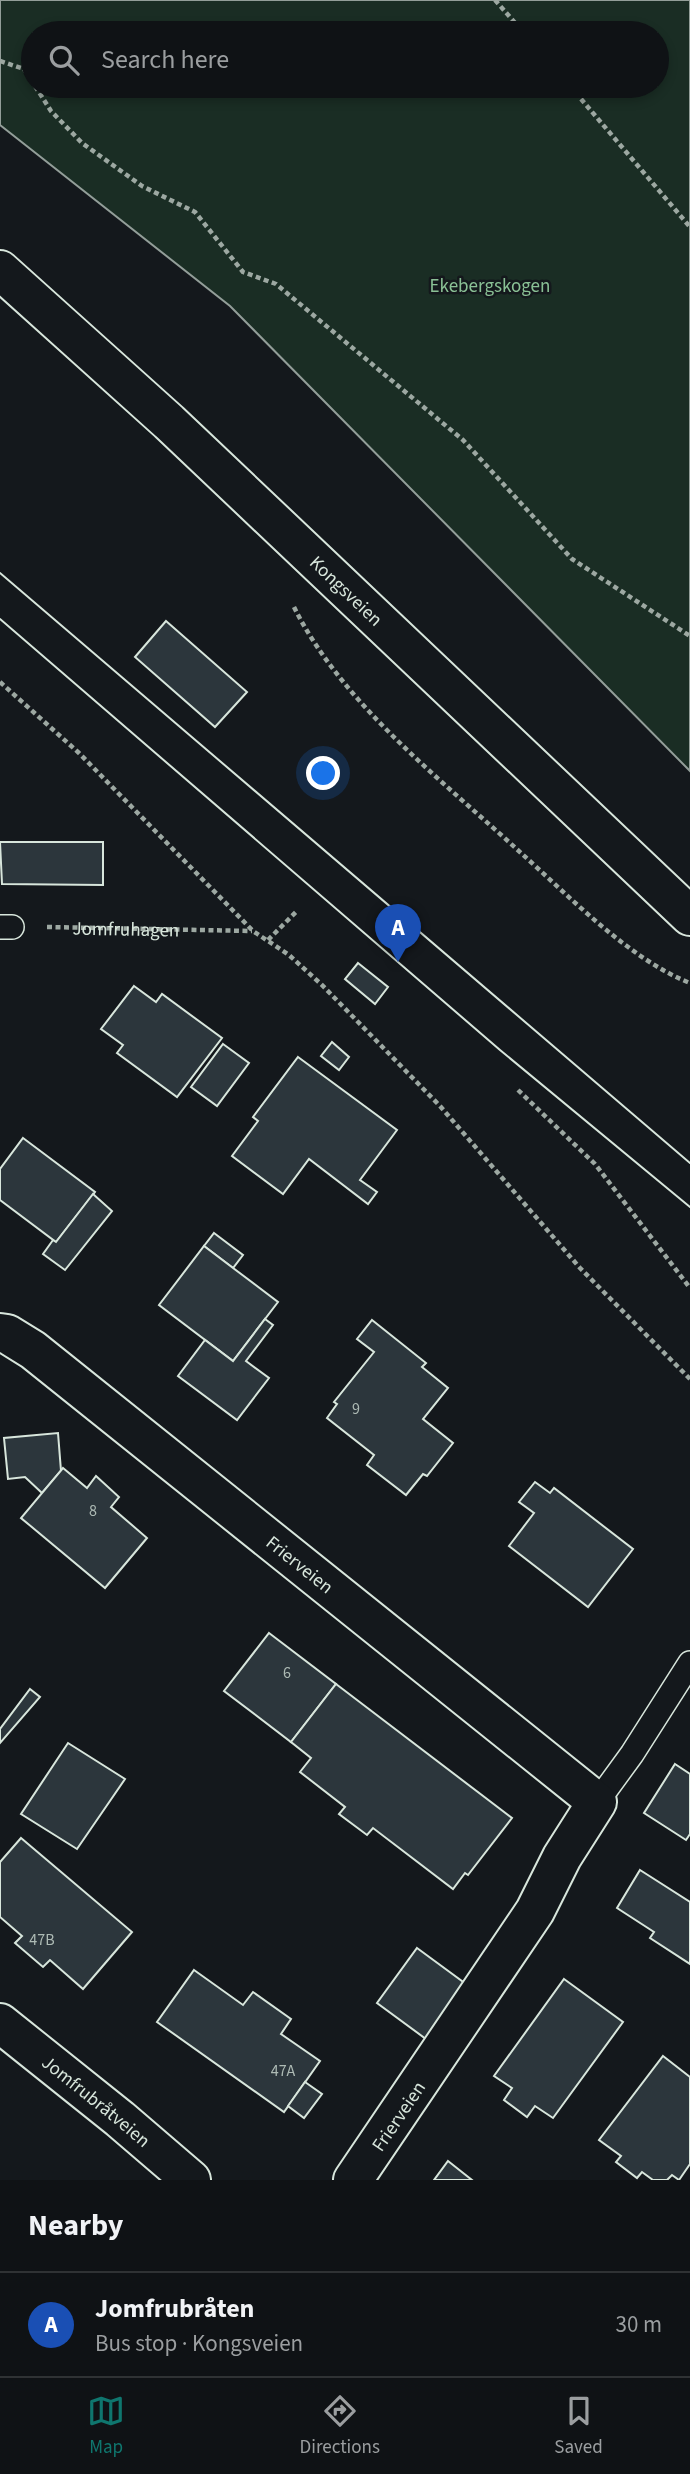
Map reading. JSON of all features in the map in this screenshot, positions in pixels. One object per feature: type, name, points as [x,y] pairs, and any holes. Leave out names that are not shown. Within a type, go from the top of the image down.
[{"type":"street","name":"Kongsveien","points":[[0,270],[169,422],[690,916]]},
{"type":"street","name":"Frierveien","points":[[0,1333],[7,1334],[33,1350],[597,1802],[562,1857],[535,1911],[354,2180]]},
{"type":"street","name":"Jomfrubråtveien","points":[[0,2022],[191,2180]]},
{"type":"lane","name":"Frierveien","points":[[597,1802],[632,1754],[690,1662]]},
{"type":"path","points":[[495,0],[513,21]]},
{"type":"path","points":[[0,61],[21,68]]},
{"type":"path","points":[[43,98],[51,111],[82,143],[142,186],[195,212],[243,272],[276,284],[463,440],[572,559],[690,636]]},
{"type":"path","points":[[580,98],[690,227]]},
{"type":"path","points":[[288,596],[336,674],[434,774],[612,933],[669,975],[690,983]]},
{"type":"path","points":[[0,682],[79,753],[253,931],[268,940],[321,985],[440,1105],[580,1268],[690,1379]]},
{"type":"path","points":[[268,940],[296,912]]},
{"type":"path","name":"Jomfruhagen","points":[[6,927],[253,931]]},
{"type":"path","points":[[517,1090],[595,1164],[690,1288]]},
{"type":"green space","name":"Ekebergskogen","points":[[0,0],[690,0],[690,771],[230,306],[0,125]]},
{"type":"building","points":[[166,621],[247,692],[215,727],[135,657]]},
{"type":"building","points":[[0,842],[103,842],[103,885],[2,884]]},
{"type":"building","points":[[358,963],[388,987],[375,1004],[345,979]]},
{"type":"building","points":[[134,986],[156,1002],[162,994],[222,1038],[177,1097],[117,1053],[123,1045],[101,1029]]},
{"type":"building","points":[[332,1042],[349,1057],[339,1070],[321,1056]]},
{"type":"building","points":[[223,1044],[249,1063],[217,1106],[191,1087]]},
{"type":"building","points":[[298,1057],[397,1130],[360,1180],[377,1192],[368,1204],[309,1159],[283,1194],[232,1156],[258,1121],[253,1117]]},
{"type":"building","points":[[23,1138],[95,1192],[56,1242],[0,1200],[0,1169]]},
{"type":"building","points":[[93,1194],[112,1211],[65,1270],[43,1254],[53,1240],[56,1242]]},
{"type":"building","points":[[214,1233],[243,1255],[233,1268],[204,1246]]},
{"type":"building","points":[[204,1246],[278,1302],[233,1361],[159,1305]]},
{"type":"building","points":[[265,1319],[273,1325],[246,1361],[269,1378],[237,1420],[178,1376],[205,1340],[233,1361]]},
{"type":"building","points":[[372,1320],[426,1363],[422,1367],[448,1388],[423,1419],[453,1443],[427,1476],[423,1474],[406,1495],[367,1465],[374,1455],[327,1418],[337,1404],[334,1402],[374,1352],[357,1339]]},
{"type":"building","points":[[58,1433],[61,1471],[42,1493],[25,1477],[8,1479],[4,1438]]},
{"type":"building","points":[[63,1468],[87,1488],[96,1476],[119,1497],[111,1507],[147,1538],[105,1588],[21,1518]]},
{"type":"building","points":[[535,1482],[550,1493],[554,1488],[633,1549],[588,1607],[509,1546],[534,1513],[519,1502]]},
{"type":"building","points":[[269,1633],[336,1684],[291,1742],[224,1691]]},
{"type":"building","points":[[336,1684],[512,1818],[468,1875],[465,1873],[453,1889],[373,1828],[367,1835],[339,1814],[345,1807],[300,1772],[311,1758],[291,1742]]},
{"type":"building","points":[[30,1689],[40,1697],[0,1743],[0,1729]]},
{"type":"building","points":[[68,1743],[125,1779],[77,1849],[21,1814]]},
{"type":"building","points":[[675,1764],[690,1774],[690,1834],[686,1840],[644,1813]]},
{"type":"building","points":[[21,1838],[132,1932],[83,1989],[50,1960],[43,1967],[15,1943],[22,1936],[0,1917],[0,1862]]},
{"type":"building","points":[[640,1870],[690,1902],[690,1964],[650,1938],[654,1932],[617,1908]]},
{"type":"building","points":[[417,1948],[470,1987],[430,2042],[377,2003]]},
{"type":"building","points":[[194,1970],[243,2005],[253,1992],[291,2019],[281,2034],[320,2061],[284,2112],[157,2022]]},
{"type":"building","points":[[564,1979],[623,2022],[553,2118],[535,2106],[527,2117],[504,2100],[512,2088],[494,2076]]},
{"type":"building","points":[[663,2056],[690,2077],[690,2164],[679,2180],[672,2175],[667,2180],[653,2180],[642,2172],[637,2178],[616,2162],[621,2156],[599,2140]]},
{"type":"building","points":[[305,2082],[322,2094],[304,2118],[288,2106]]},
{"type":"building","points":[[448,2161],[472,2180],[434,2180]]},
{"type":"tram line","points":[[0,573],[690,1163]]},
{"type":"tram line","points":[[0,619],[500,1050],[690,1207]]},
{"type":"place","name":"Jomfrubråten","points":[[398,962]]}]
